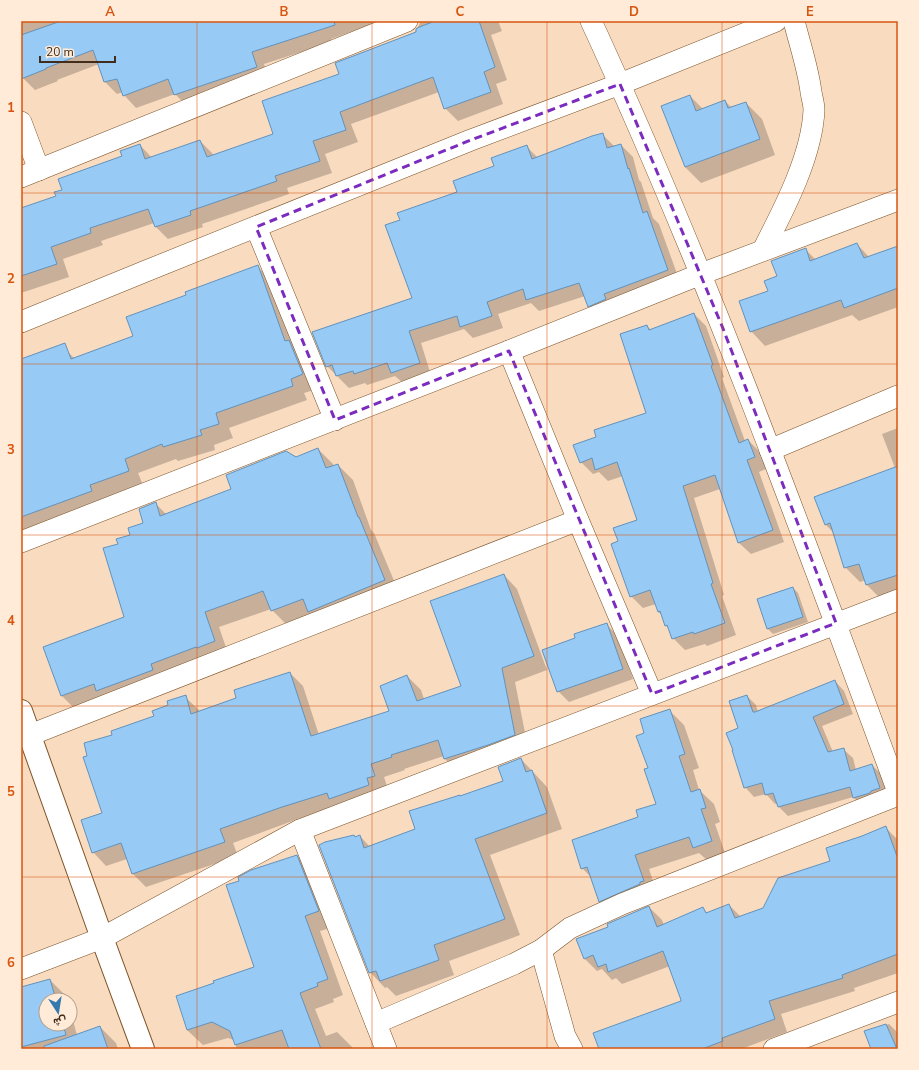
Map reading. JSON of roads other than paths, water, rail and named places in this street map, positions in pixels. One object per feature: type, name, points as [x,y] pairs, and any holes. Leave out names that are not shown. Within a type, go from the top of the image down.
[{"type":"street","points":[[21,122],[30,173],[407,21]]},
{"type":"street","points":[[591,21],[620,84],[701,274],[836,623],[898,792]]},
{"type":"street","points":[[21,322],[471,140],[620,84],[776,21]]},
{"type":"street","points":[[763,250],[780,216],[803,162],[812,128],[814,109],[809,76],[794,21]]},
{"type":"street","points":[[21,542],[335,420],[701,274],[898,200]]},
{"type":"street","points":[[256,227],[335,420]]},
{"type":"street","points":[[509,351],[578,520],[652,694]]},
{"type":"street","points":[[770,450],[898,396]]},
{"type":"street","points":[[30,735],[578,520]]},
{"type":"street","points":[[21,968],[102,938],[300,830],[898,600]]},
{"type":"street","points":[[21,711],[143,1049]]},
{"type":"street","points":[[376,1023],[514,964],[541,950],[570,928],[622,904],[898,795]]},
{"type":"street","points":[[300,830],[386,1049]]},
{"type":"street","points":[[541,950],[565,1036],[572,1049]]},
{"type":"street","points":[[774,1049],[898,1002]]}]
